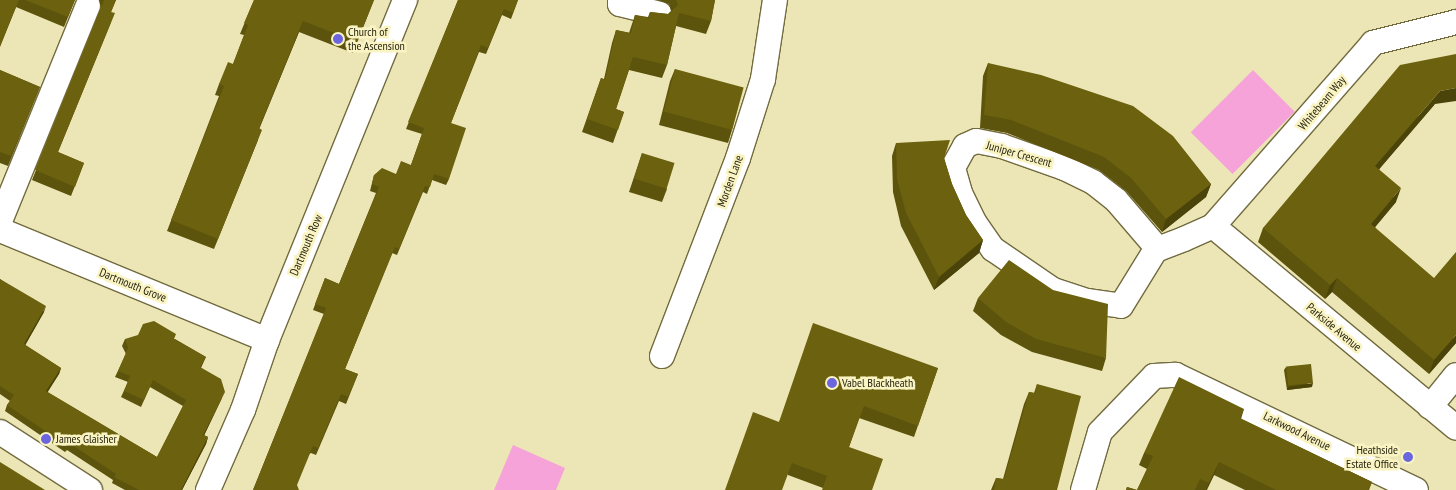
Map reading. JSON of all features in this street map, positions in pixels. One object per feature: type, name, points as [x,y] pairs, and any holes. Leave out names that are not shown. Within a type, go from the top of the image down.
[{"type":"street","name":"Dartmouth Row","points":[[208,490],[243,410],[267,340],[405,0]]},
{"type":"street","points":[[620,0],[620,4],[660,14]]},
{"type":"street","name":"Morden Lane","points":[[662,356],[738,158],[763,79],[775,0]]},
{"type":"street","points":[[0,221],[88,5]]},
{"type":"street","name":"Whitebeam Way","points":[[1213,226],[1374,43],[1456,22]]},
{"type":"street","name":"Juniper Crescent","points":[[976,142],[1002,146],[1064,168],[1093,182],[1116,200],[1158,249],[1120,306],[1087,301],[1053,290],[993,249],[974,222],[960,193],[953,168],[964,146],[976,142]]},
{"type":"street","points":[[1158,249],[1213,226]]},
{"type":"street","name":"Parkside Avenue","points":[[1213,226],[1456,428]]},
{"type":"street","name":"Dartmouth Grove","points":[[0,230],[267,340]]},
{"type":"street","name":"Larkwood Avenue","points":[[1083,490],[1100,432],[1154,376],[1176,375],[1414,490]]},
{"type":"street","points":[[1430,407],[1456,375]]},
{"type":"street","points":[[0,432],[90,490]]},
{"type":"shaded area","points":[[1253,70],[1295,112],[1232,174],[1191,132]]},
{"type":"shaded area","points":[[513,445],[565,468],[556,490],[494,490]]},
{"type":"building","points":[[0,0],[19,0],[0,46]]},
{"type":"building","points":[[25,0],[75,0],[68,17]]},
{"type":"building","points":[[104,0],[116,0],[111,12],[115,13],[58,152],[84,163],[75,187],[35,170]]},
{"type":"building","points":[[254,0],[374,0],[357,42],[303,21],[259,128],[262,130],[218,239],[171,220],[224,86],[219,84],[228,62],[233,64],[248,25],[244,23]]},
{"type":"building","points":[[458,0],[518,0],[513,13],[504,9],[488,48],[481,45],[451,123],[466,128],[449,179],[434,174],[430,187],[425,186],[399,249],[395,247],[345,369],[358,374],[348,397],[341,394],[318,448],[313,446],[297,485],[299,490],[253,490],[326,308],[315,304],[325,278],[339,284],[379,187],[372,184],[374,175],[382,168],[396,174],[401,161],[411,165],[424,128],[408,122]]},
{"type":"building","points":[[676,0],[715,0],[711,21],[679,13],[667,65],[633,57],[616,109],[624,112],[618,130],[587,119],[601,78],[605,80],[616,30],[631,33],[635,15],[649,18],[650,12],[668,14],[678,5]]},
{"type":"building","points":[[1456,54],[1456,88],[1440,91],[1375,166],[1401,188],[1371,224],[1434,278],[1456,252],[1456,335],[1434,360],[1337,278],[1330,285],[1263,228],[1400,65]]},
{"type":"building","points":[[988,63],[1041,75],[1133,106],[1173,136],[1211,184],[1166,219],[1131,178],[1104,157],[1011,120],[984,115]]},
{"type":"building","points":[[675,69],[744,87],[732,130],[664,112]]},
{"type":"building","points":[[0,70],[40,87],[11,156],[0,152]]},
{"type":"building","points":[[950,140],[944,158],[952,184],[966,215],[983,240],[939,277],[906,213],[897,179],[896,143]]},
{"type":"building","points":[[642,153],[675,163],[667,189],[634,179]]},
{"type":"building","points":[[1009,260],[1053,290],[1108,304],[1106,358],[1036,339],[1006,322],[978,298]]},
{"type":"building","points":[[0,279],[46,306],[24,344],[61,368],[46,391],[157,457],[186,400],[153,380],[144,400],[124,391],[130,376],[118,371],[128,348],[125,339],[138,335],[143,324],[154,321],[176,334],[174,339],[206,357],[200,367],[221,379],[225,392],[203,435],[208,437],[181,490],[139,490],[114,477],[116,474],[69,443],[67,446],[7,405],[14,395],[0,386]]},
{"type":"building","points":[[813,323],[938,368],[918,426],[864,406],[849,447],[883,459],[872,490],[822,490],[827,476],[792,463],[782,490],[725,490],[753,412],[779,422]]},
{"type":"building","points":[[1311,364],[1313,383],[1288,386],[1286,367]]},
{"type":"building","points":[[1179,377],[1244,409],[1240,418],[1372,482],[1368,490],[1276,490],[1219,462],[1209,483],[1200,479],[1195,490],[1137,490],[1153,456],[1144,453]]},
{"type":"building","points":[[1037,384],[1081,396],[1057,490],[994,490],[996,478],[1004,479],[1029,392],[1035,393]]},
{"type":"building","points":[[0,462],[45,490],[0,490]]},
{"type":"building","points":[[1127,487],[1137,490],[1126,490]]},
{"type":"place","name":"Church of the Ascension","points":[[338,39]]},
{"type":"place","name":"Vabel Blackheath","points":[[832,383]]},
{"type":"place","name":"James Glaisher","points":[[46,439]]},
{"type":"place","name":"Heathside Estate Office","points":[[1408,457]]}]
